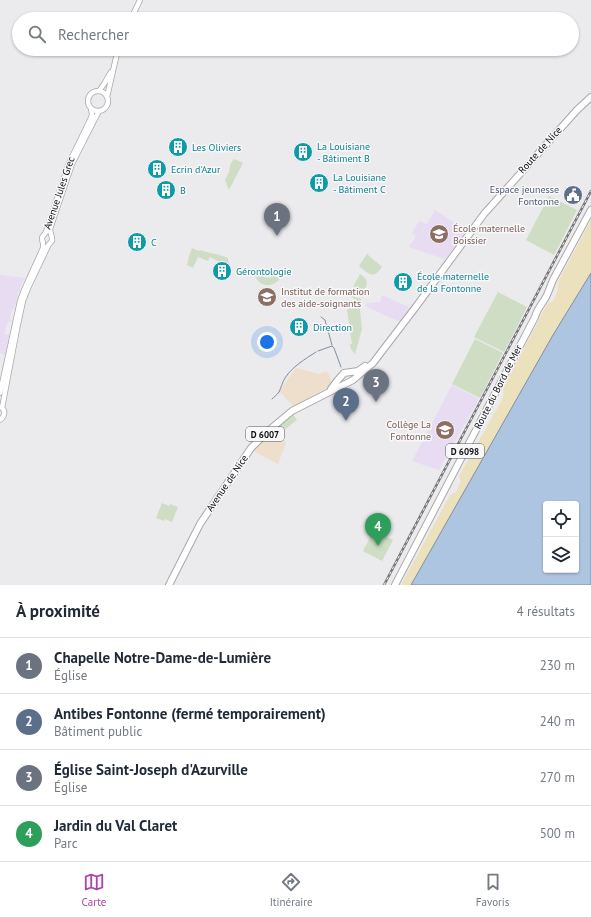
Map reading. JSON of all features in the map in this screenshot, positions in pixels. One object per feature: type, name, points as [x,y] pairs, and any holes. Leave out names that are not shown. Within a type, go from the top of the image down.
[{"type":"main road","name":"Route de Nice","points":[[376,359],[484,214],[578,108],[591,96]]},
{"type":"main road","name":"Route du Bord de Mer","points":[[395,585],[535,317],[548,296],[557,275],[591,210]]},
{"type":"main road","name":"D 6007","points":[[337,385],[344,373],[358,371],[376,359]]},
{"type":"main road","name":"Avenue de Nice","points":[[169,585],[200,524],[251,448],[295,408],[330,391],[337,385],[349,382],[370,366],[376,359]]},
{"type":"main road","points":[[349,382],[353,378],[354,372]]},
{"type":"street","points":[[134,12],[140,0]]},
{"type":"street","points":[[107,97],[104,93],[99,91],[93,92],[88,98],[88,103],[94,110],[99,111],[106,107],[116,56]]},
{"type":"street","points":[[99,91],[113,69]]},
{"type":"street","name":"Avenue Jules Grec","points":[[45,234],[69,163],[92,115],[91,108]]},
{"type":"street","name":"Avenue Jules Grec","points":[[51,234],[50,229],[72,164],[99,111]]},
{"type":"street","points":[[45,234],[51,234],[53,240],[49,244],[43,242],[42,237],[45,234]]},
{"type":"street","name":"Avenue Jules Grec","points":[[0,393],[20,301],[43,248],[43,242]]},
{"type":"street","name":"Avenue Jules Grec","points":[[0,420],[4,414],[4,410],[1,407],[23,301],[49,244]]},
{"type":"shaded area","name":"École maternelle Boissier","points":[[435,210],[467,231],[445,259],[411,248],[409,246],[414,240],[415,235],[412,233],[419,221],[427,224]]},
{"type":"shaded area","points":[[0,275],[25,278],[17,294],[18,296],[10,317],[11,321],[8,322],[4,334],[9,335],[5,355],[0,353]]},
{"type":"shaded area","points":[[382,295],[411,308],[400,322],[365,306],[367,303],[380,302]]},
{"type":"shaded area","points":[[296,368],[319,374],[327,371],[333,384],[294,407],[279,391]]},
{"type":"shaded area","name":"Collège La Fontonne","points":[[452,385],[479,399],[439,470],[412,461]]},
{"type":"shaded area","points":[[270,432],[286,442],[278,464],[253,451]]},
{"type":"green space","points":[[234,159],[243,163],[229,190],[225,180],[229,172],[230,165]]},
{"type":"green space","points":[[549,196],[577,210],[554,255],[526,240]]},
{"type":"green space","points":[[192,248],[228,258],[229,264],[225,265],[210,257],[208,261],[198,257],[193,268],[187,265]]},
{"type":"green space","points":[[367,254],[382,267],[373,275],[359,266]]},
{"type":"green space","points":[[255,268],[264,271],[264,277],[270,278],[272,275],[279,278],[279,280],[270,285],[262,284],[256,278]]},
{"type":"green space","points":[[360,274],[367,281],[362,296],[355,294],[357,291],[353,289]]},
{"type":"green space","points":[[498,292],[527,307],[504,352],[474,337]]},
{"type":"green space","points":[[350,295],[361,299],[360,310],[362,329],[355,354],[351,349],[350,344],[352,344],[347,310],[355,300]]},
{"type":"green space","points":[[475,339],[503,353],[480,398],[452,384]]},
{"type":"green space","points":[[292,413],[297,420],[277,436],[271,432]]},
{"type":"green space","points":[[162,503],[169,506],[170,504],[178,507],[172,522],[165,519],[164,521],[156,518]]},
{"type":"green space","points":[[382,515],[391,520],[383,535],[393,540],[382,561],[363,551]]},
{"type":"sand","points":[[591,220],[591,273],[553,335],[411,585],[401,585],[450,495],[456,492],[461,481],[459,476],[503,398],[503,389],[547,304],[553,301],[557,292],[559,280]]},
{"type":"water","points":[[591,273],[591,585],[411,585],[553,335]]},
{"type":"waterway","points":[[321,317],[325,320],[332,345]]},
{"type":"waterway","points":[[318,351],[332,346],[341,367]]},
{"type":"waterway","points":[[272,399],[279,392],[285,378],[291,370],[316,352]]},
{"type":"railway","points":[[384,585],[591,191]]},
{"type":"place","name":"Les Oliviers","points":[[178,147]]},
{"type":"place","name":"La Louisiane - Bâtiment B","points":[[303,152]]},
{"type":"place","name":"Ecrin d'Azur","points":[[157,169]]},
{"type":"place","name":"La Louisiane - Bâtiment C","points":[[319,183]]},
{"type":"place","name":"B","points":[[166,190]]},
{"type":"place","name":"Espace jeunesse Fontonne","points":[[573,195]]},
{"type":"place","name":"École maternelle Boissier","points":[[439,234]]},
{"type":"place","name":"Chapelle Notre-Dame-de-Lumière","points":[[277,236]]},
{"type":"place","name":"C","points":[[137,242]]},
{"type":"place","name":"Gérontologie","points":[[222,271]]},
{"type":"place","name":"École maternelle de la Fontonne","points":[[403,282]]},
{"type":"place","name":"Institut de formation des aide-soignants","points":[[267,297]]},
{"type":"place","name":"Direction","points":[[299,327]]},
{"type":"place","name":"Église Saint-Joseph d'Azurville","points":[[376,402]]},
{"type":"place","name":"Antibes Fontonne (fermé temporairement)","points":[[346,421]]},
{"type":"place","name":"Collège La Fontonne","points":[[445,430]]},
{"type":"place","name":"Jardin du Val Claret","points":[[378,546]]}]
